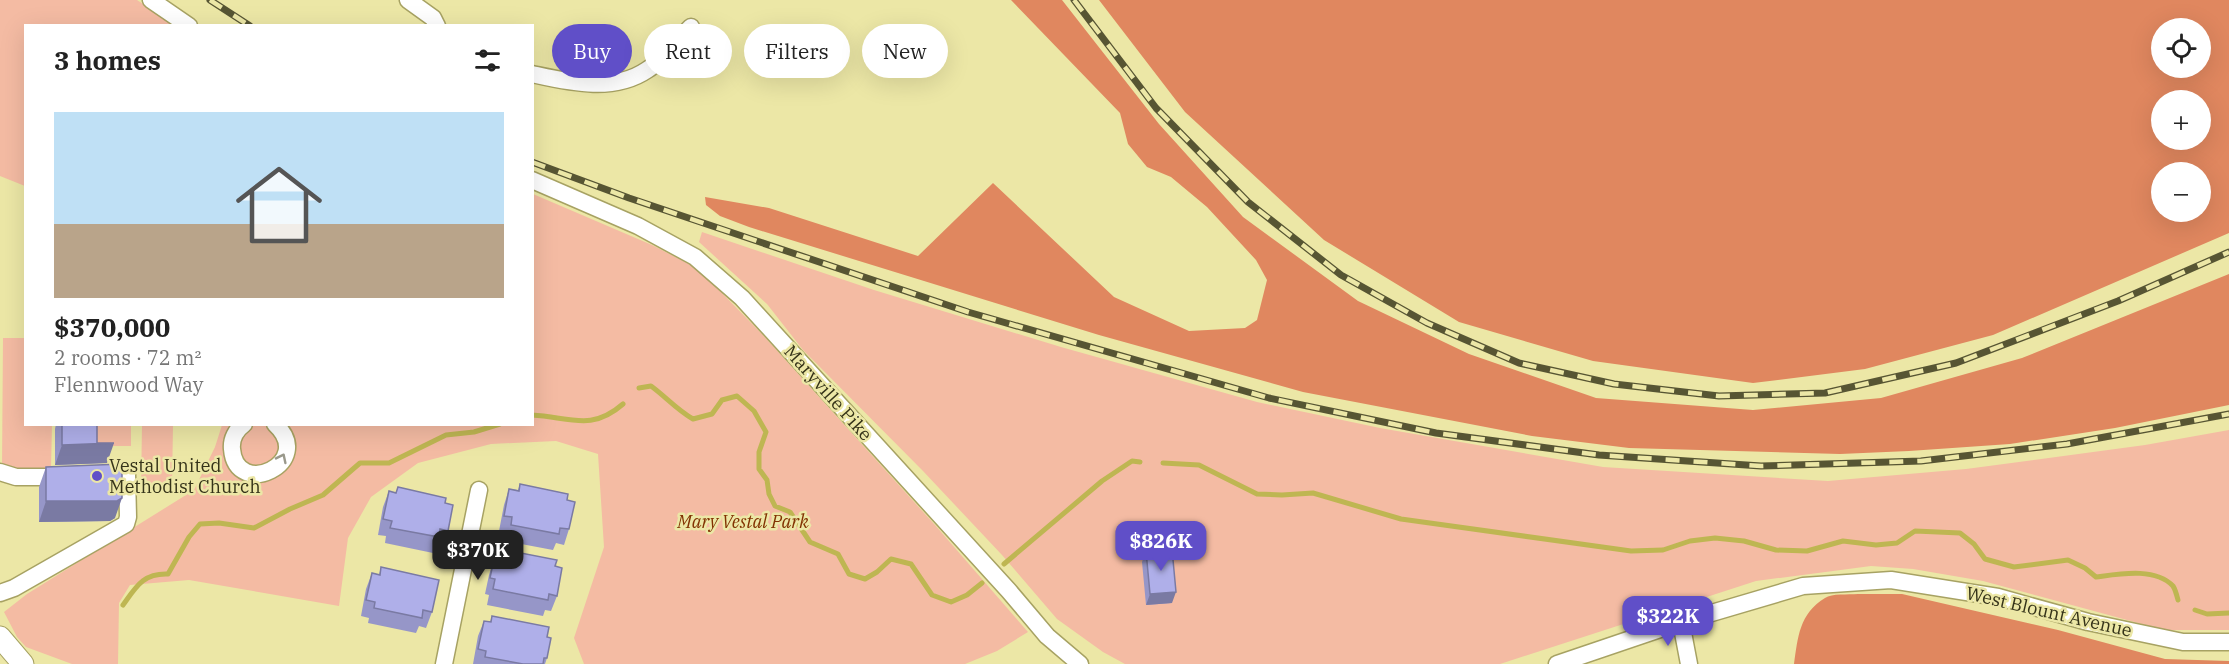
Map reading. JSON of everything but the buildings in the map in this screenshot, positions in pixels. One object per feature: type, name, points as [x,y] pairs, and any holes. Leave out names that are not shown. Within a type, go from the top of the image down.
[{"type":"main road","points":[[0,636],[23,664]]},
{"type":"street","points":[[151,0],[186,24]]},
{"type":"street","points":[[408,0],[433,18],[436,24]]},
{"type":"street","points":[[534,74],[586,84],[620,82],[644,72]]},
{"type":"street","name":"Maryville Pike","points":[[534,181],[638,226],[695,257],[703,264],[750,307],[1002,583],[1047,636],[1080,664]]},
{"type":"street","points":[[242,426],[234,435],[232,454],[242,469],[258,474],[275,469],[285,455],[285,437],[277,426]]},
{"type":"street","points":[[0,472],[16,477],[127,474],[128,517],[126,524],[23,583],[0,593]]},
{"type":"street","points":[[444,664],[479,490]]},
{"type":"street","name":"West Blount Avenue","points":[[1557,664],[1681,622],[1803,586],[1891,580],[1998,597],[2088,622],[2183,642],[2229,642]]},
{"type":"street","points":[[1681,622],[1689,664]]},
{"type":"green space","points":[[0,0],[137,0],[173,24],[24,24],[24,186],[0,176]]},
{"type":"green space","name":"Mary Vestal Park","points":[[534,194],[652,245],[693,266],[761,333],[935,525],[1028,632],[997,651],[965,664],[584,664],[574,638],[604,547],[598,454],[556,441],[491,444],[418,463],[371,497],[348,538],[339,606],[189,580],[130,585],[119,603],[118,664],[72,664],[26,647],[17,637],[4,612],[27,594],[194,490],[215,447],[222,426],[534,426]]},
{"type":"green space","points":[[702,232],[874,290],[1061,347],[1257,402],[1380,428],[1603,467],[1828,481],[1966,469],[2145,445],[2229,430],[2229,630],[2164,630],[1983,581],[1913,569],[1871,566],[1756,581],[1500,664],[1125,664],[1103,652],[1057,619],[1002,555],[923,471],[803,350],[767,304],[699,242]]},
{"type":"green space","points":[[3,338],[24,338],[24,426],[52,426],[51,469],[2,468]]},
{"type":"green space","points":[[93,426],[131,426],[131,446],[94,446]]},
{"type":"green space","points":[[142,426],[173,426],[172,487],[141,487]]},
{"type":"shaded area","points":[[1011,0],[1062,0],[1159,124],[1243,217],[1358,301],[1469,354],[1596,398],[1753,410],[1881,398],[2022,358],[2229,274],[2229,405],[2115,428],[2010,444],[1909,451],[1840,454],[1629,448],[1532,436],[1303,392],[1099,335],[749,227],[720,216],[706,205],[705,197],[769,208],[918,256],[993,183],[1114,297],[1189,331],[1245,328],[1257,320],[1267,280],[1256,260],[1207,207],[1171,177],[1147,167],[1128,144],[1120,113]]},
{"type":"shaded area","points":[[1099,0],[2229,0],[2229,233],[1993,335],[1865,369],[1753,383],[1593,361],[1459,322],[1324,240],[1185,112]]},
{"type":"shaded area","points":[[1902,594],[2058,630],[2165,659],[2229,661],[2229,664],[1794,664],[1801,627],[1816,604],[1828,596]]},
{"type":"waterway","points":[[639,388],[651,386],[693,419],[712,414],[722,400],[737,396],[754,411],[766,432],[759,452],[759,469],[767,480],[769,494],[775,506],[790,512],[810,542],[838,554],[849,574],[865,579],[891,559],[911,564],[932,595],[951,602],[967,595],[982,583]]},
{"type":"waterway","points":[[534,415],[580,421],[590,420],[601,418],[623,404]]},
{"type":"waterway","points":[[123,605],[141,582],[152,576],[168,574],[189,537],[200,524],[219,523],[254,528],[323,495],[360,463],[389,463],[446,435],[474,432],[494,426]]},
{"type":"waterway","points":[[1004,564],[1102,481],[1132,461],[1140,462]]},
{"type":"waterway","points":[[1163,463],[1199,465],[1257,494],[1313,493],[1401,519],[1631,551],[1663,550],[1690,541],[1715,538],[1744,541],[1776,550],[1807,551],[1843,541],[1876,545],[1897,543],[1915,531],[1960,533],[1974,544],[1985,559],[2014,567],[2068,560],[2085,568],[2096,577],[2136,573],[2157,576],[2173,586],[2178,600]]},
{"type":"waterway","points":[[2195,610],[2207,614],[2229,613]]},
{"type":"railway","points":[[210,0],[247,24]]},
{"type":"railway","points":[[1074,0],[1156,108],[1248,202],[1341,275],[1427,323],[1519,363],[1614,384],[1719,396],[1825,393],[1956,363],[2118,301],[2229,252]]},
{"type":"railway","points":[[534,163],[629,198],[968,312],[1269,398],[1436,433],[1599,455],[1761,466],[1921,461],[2067,444],[2229,414]]},
{"type":"place","name":"Vestal United Methodist Church","points":[[97,476]]}]
